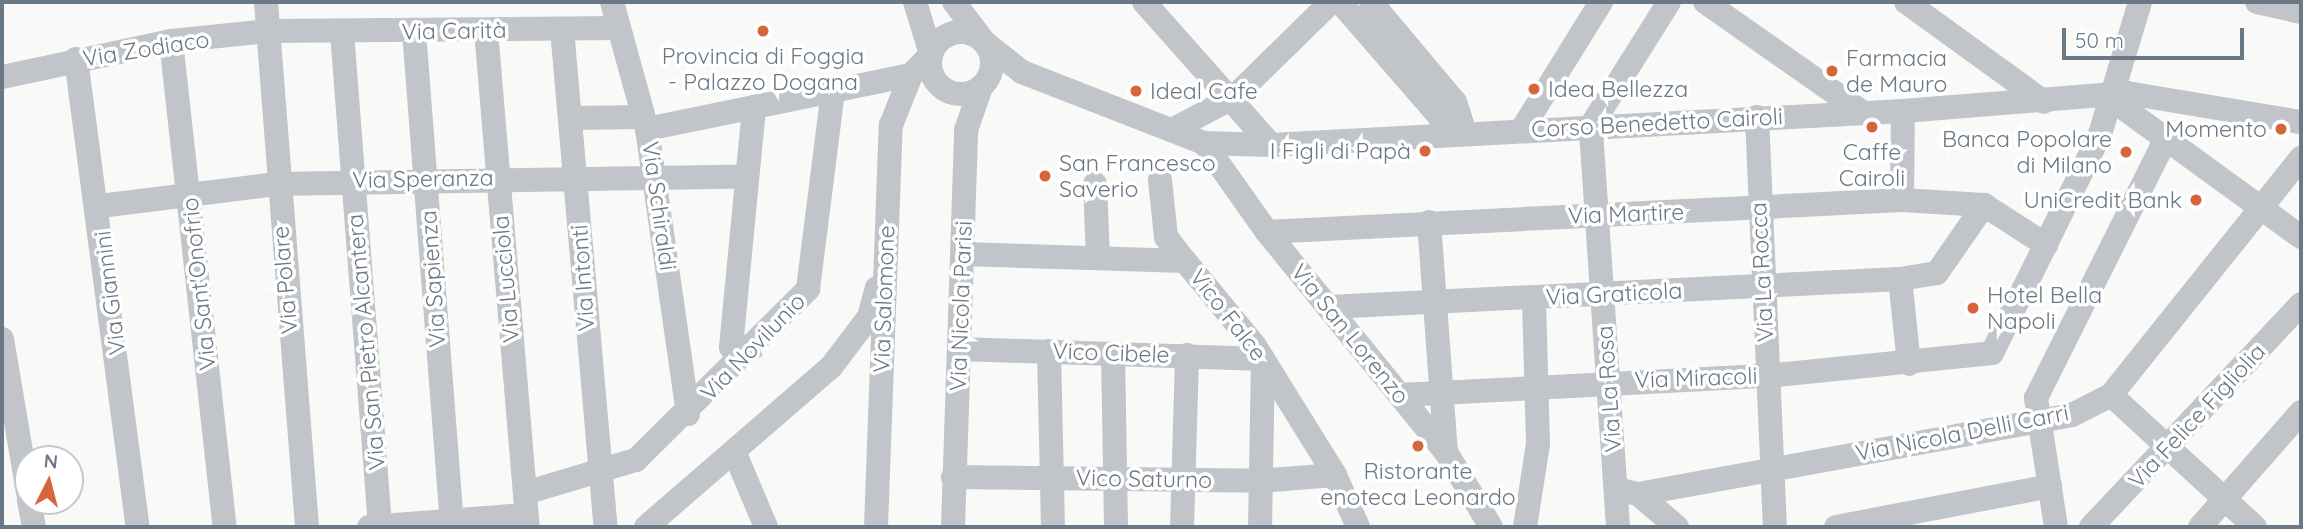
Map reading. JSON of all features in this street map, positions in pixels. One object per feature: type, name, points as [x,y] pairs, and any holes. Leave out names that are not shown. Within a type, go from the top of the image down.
[{"type":"street","name":"Via Polare","points":[[266,2],[279,32],[276,184],[307,527]]},
{"type":"street","name":"Via Schiraldi","points":[[612,2],[645,123],[655,174],[688,414]]},
{"type":"street","points":[[915,2],[931,54],[932,74],[944,89],[962,94],[1008,81],[1052,87],[1204,143]]},
{"type":"street","points":[[954,2],[984,42],[992,60],[981,87]]},
{"type":"street","points":[[1144,2],[1234,97],[1271,145]]},
{"type":"street","points":[[1172,130],[1234,97],[1331,2]]},
{"type":"street","points":[[1340,2],[1438,116],[1465,133]]},
{"type":"street","points":[[1371,2],[1455,102],[1465,133]]},
{"type":"street","points":[[1521,131],[1601,2]]},
{"type":"street","points":[[1591,126],[1669,2]]},
{"type":"street","points":[[1906,2],[2044,102]]},
{"type":"street","points":[[1984,205],[2046,245],[2111,99],[2140,2]]},
{"type":"street","points":[[1721,6],[1862,112]]},
{"type":"street","name":"Via Carità","points":[[279,32],[618,28]]},
{"type":"street","name":"Via Intonti","points":[[562,29],[606,527]]},
{"type":"street","name":"Via Lucciola","points":[[486,30],[526,512]]},
{"type":"street","name":"Via Sapienza","points":[[414,31],[452,524]]},
{"type":"street","name":"Via Zodiaco","points":[[2,77],[172,41],[279,32]]},
{"type":"street","name":"Via San Pietro Alcantera","points":[[342,32],[380,527]]},
{"type":"street","points":[[570,118],[645,123],[754,107],[911,75],[950,34],[968,33],[1052,87]]},
{"type":"street","name":"Via Sant'Onofrio","points":[[172,41],[225,527]]},
{"type":"street","name":"Via Giannini","points":[[76,60],[100,206],[138,527]]},
{"type":"street","name":"Via Salomone","points":[[876,527],[891,125],[911,75]]},
{"type":"street","name":"Via Nicola Parisi","points":[[953,527],[966,130],[981,87]]},
{"type":"street","name":"Via Novilunio","points":[[369,527],[452,524],[526,512],[601,472],[636,460],[688,414],[808,289],[833,92]]},
{"type":"street","name":"Corso Benedetto Cairoli","points":[[1204,143],[1271,145],[1903,111],[2111,99],[2127,93],[2301,122]]},
{"type":"street","points":[[2111,99],[2301,237]]},
{"type":"street","points":[[754,107],[731,347],[754,347]]},
{"type":"street","points":[[1902,200],[1903,111]]},
{"type":"street","name":"Via La Rocca","points":[[1757,117],[1770,468],[1775,527]]},
{"type":"street","name":"Via La Rosa","points":[[1591,126],[1595,215],[1610,380],[1627,492],[1619,527]]},
{"type":"street","points":[[2056,527],[2036,398],[2165,140]]},
{"type":"street","name":"Via San Lorenzo","points":[[1204,143],[1267,232],[1446,452],[1491,527]]},
{"type":"street","name":"Via Nicola Delli Carri","points":[[1627,492],[2040,424],[2111,395],[2301,158]]},
{"type":"street","name":"Via Speranza","points":[[100,206],[276,184],[353,180],[655,174],[747,177]]},
{"type":"street","points":[[1160,180],[1166,237],[1185,261]]},
{"type":"street","points":[[1095,184],[1098,258]]},
{"type":"street","name":"Via Martire","points":[[1267,232],[1902,200],[1984,205]]},
{"type":"street","name":"Via Graticola","points":[[1328,307],[1434,300],[1763,288],[1900,279],[1937,273],[1984,205]]},
{"type":"street","points":[[1429,222],[1446,452]]},
{"type":"street","name":"Via Miracoli","points":[[1400,395],[1610,380],[1767,376],[1909,364],[1992,353],[2046,245]]},
{"type":"street","name":"Vico Falce","points":[[963,254],[1185,261],[1263,359],[1335,475],[1358,527]]},
{"type":"street","points":[[646,527],[736,456],[831,367],[869,317],[886,261]]},
{"type":"street","points":[[1900,279],[1909,364]]},
{"type":"street","points":[[1525,527],[1539,387],[1534,298]]},
{"type":"street","name":"Via Felice Figliolia","points":[[2091,527],[2169,449],[2301,304]]},
{"type":"street","points":[[2,340],[20,445]]},
{"type":"street","name":"Vico Cibele","points":[[960,349],[1263,359]]},
{"type":"street","points":[[1049,351],[1053,527]]},
{"type":"street","points":[[1113,353],[1116,527]]},
{"type":"street","points":[[1182,527],[1186,355]]},
{"type":"street","points":[[1260,527],[1263,359]]},
{"type":"street","points":[[2111,395],[2255,527]]},
{"type":"street","points":[[2200,527],[2301,412]]},
{"type":"street","points":[[736,456],[765,526]]},
{"type":"street","name":"Vico Saturno","points":[[953,477],[1259,481],[1335,475]]},
{"type":"street","points":[[1836,527],[2050,486]]},
{"type":"street","points":[[1627,492],[1677,527]]},
{"type":"place","name":"Provincia di Foggia - Palazzo Dogana","points":[[763,31]]},
{"type":"place","name":"Farmacia de Mauro","points":[[1832,71]]},
{"type":"place","name":"Idea Bellezza","points":[[1534,89]]},
{"type":"place","name":"Ideal Cafe","points":[[1136,91]]},
{"type":"place","name":"Caffe Cairoli","points":[[1872,127]]},
{"type":"place","name":"Momento","points":[[2281,129]]},
{"type":"place","name":"I Figli di Papà","points":[[1425,151]]},
{"type":"place","name":"Banca Popolare di Milano","points":[[2126,152]]},
{"type":"place","name":"San Francesco Saverio","points":[[1045,176]]},
{"type":"place","name":"UniCredit Bank","points":[[2196,200]]},
{"type":"place","name":"Hotel Bella Napoli","points":[[1973,308]]},
{"type":"place","name":"Ristorante enoteca Leonardo","points":[[1418,446]]}]
